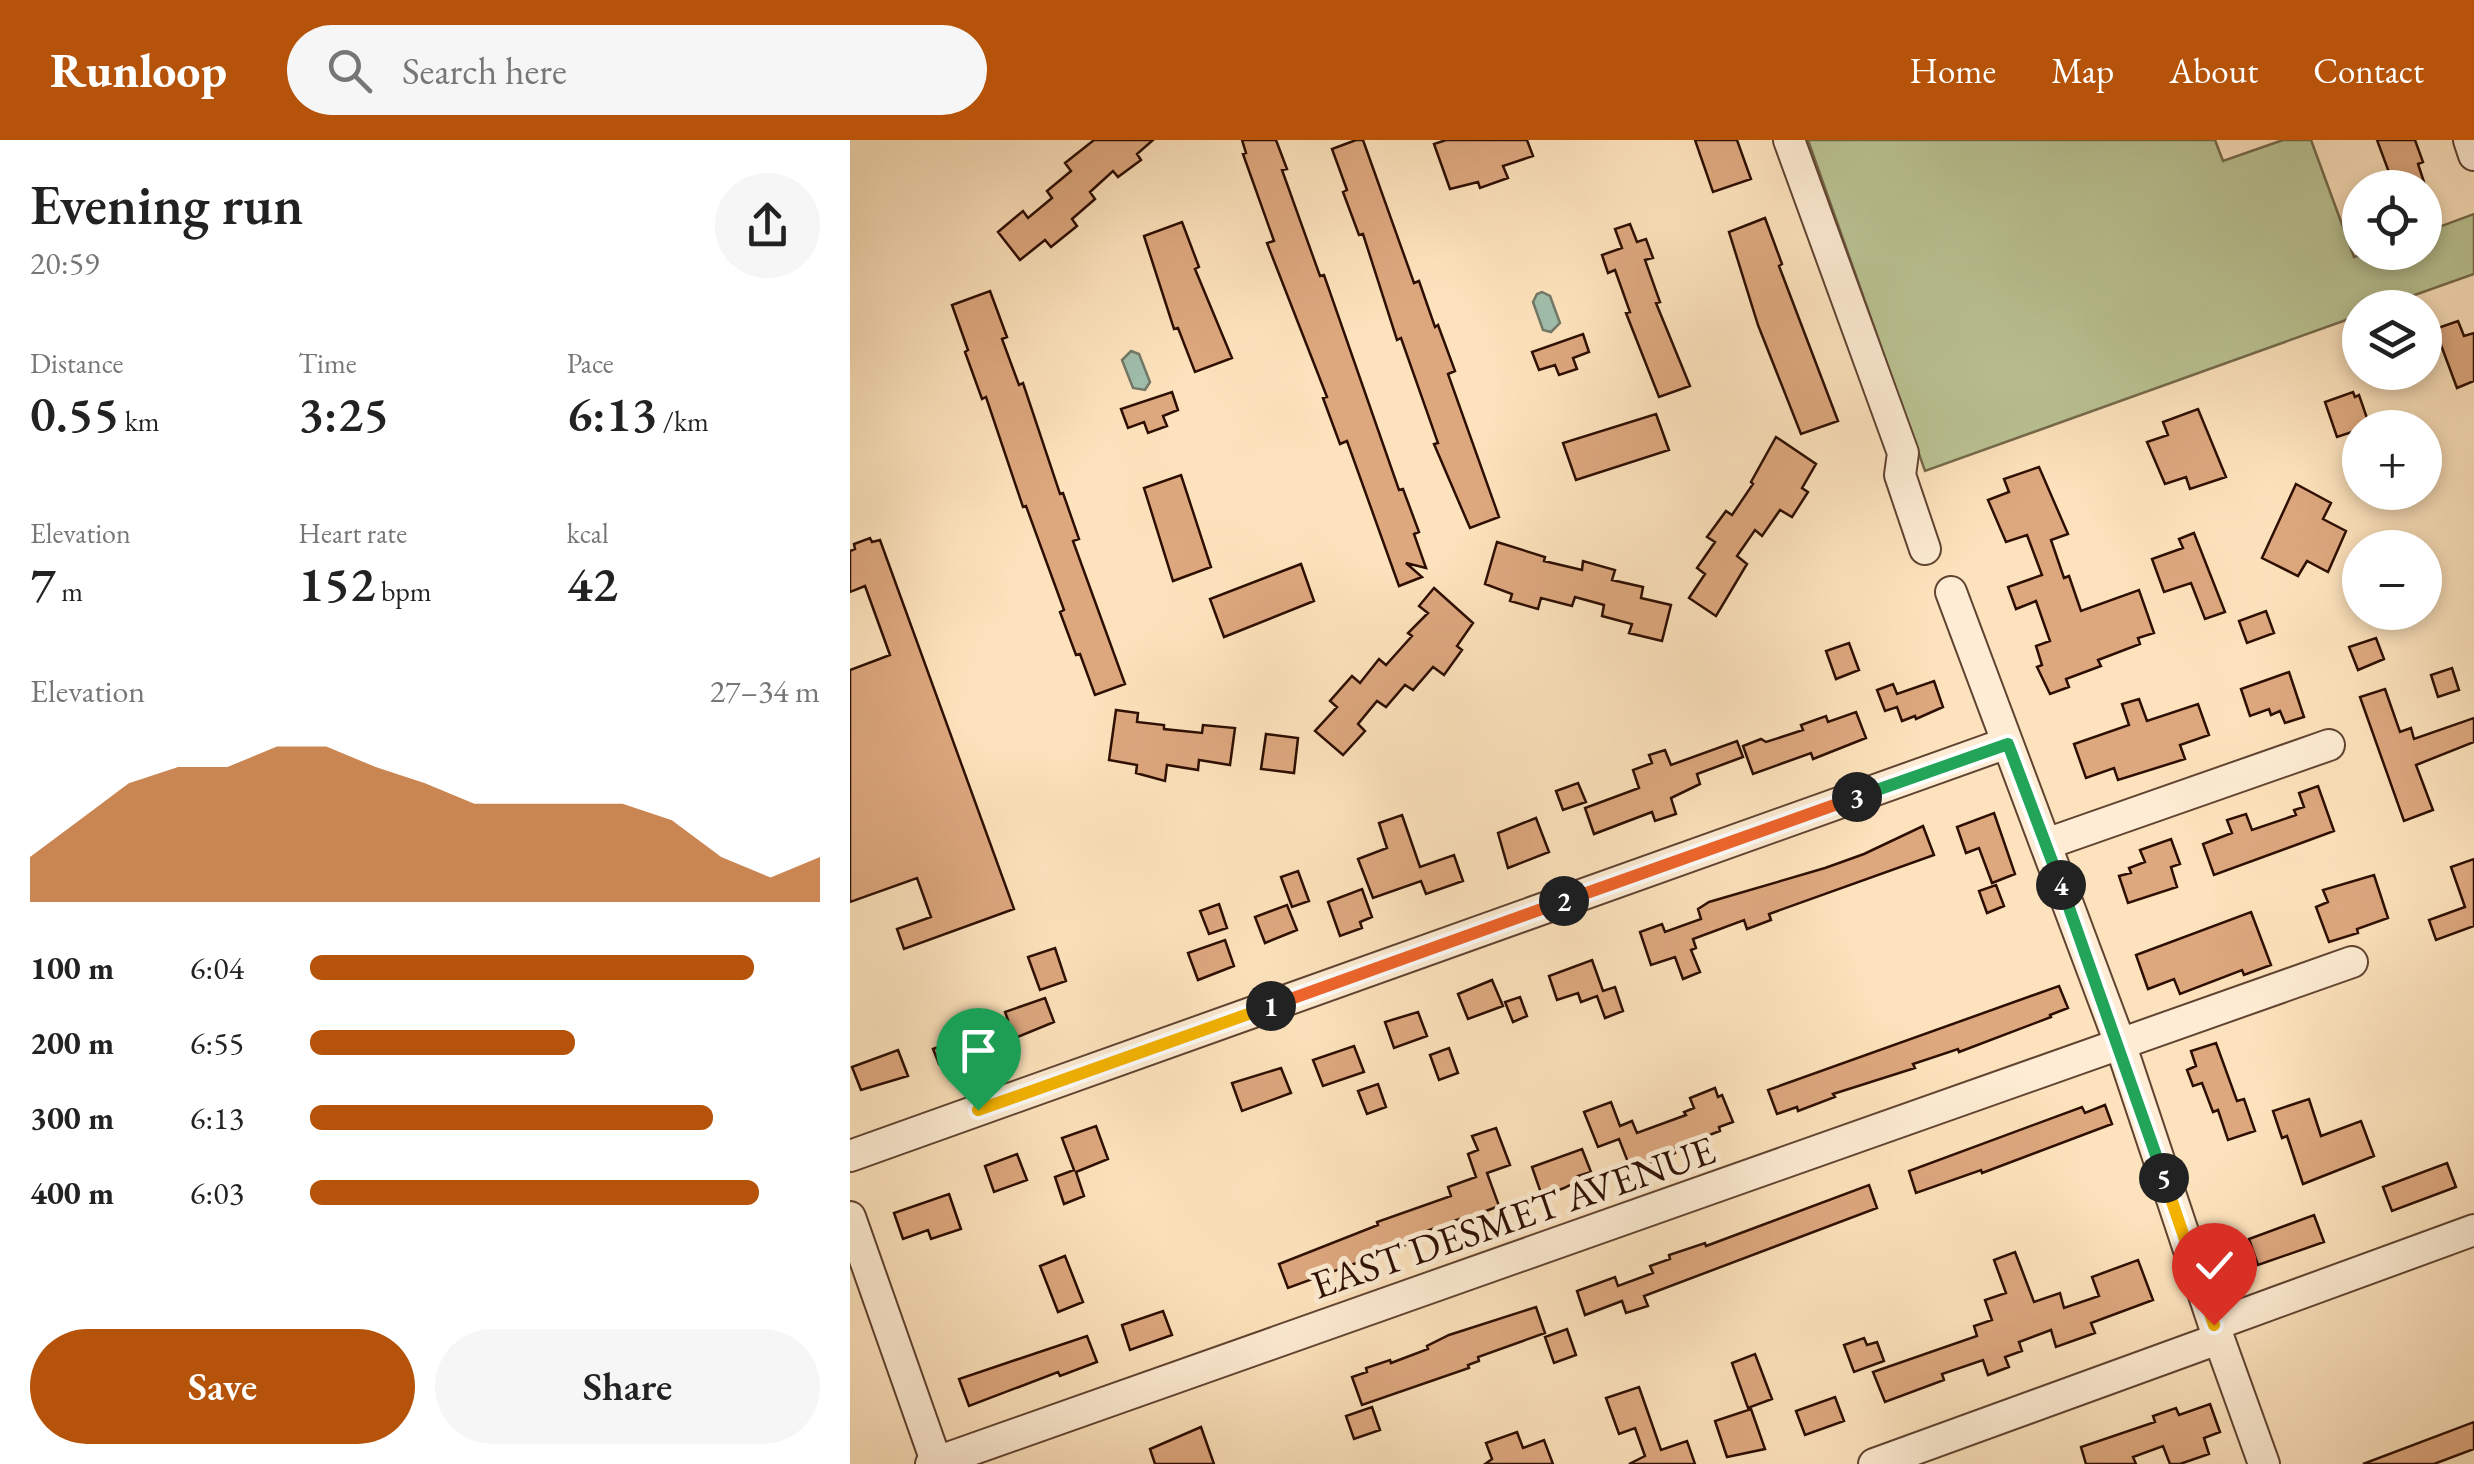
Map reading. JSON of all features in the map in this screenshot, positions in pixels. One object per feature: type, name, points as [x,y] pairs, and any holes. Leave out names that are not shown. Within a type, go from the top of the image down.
[{"type":"street","points":[[1789,140],[1902,453],[1900,475],[1925,549]]},
{"type":"street","points":[[2468,140],[2474,155]]},
{"type":"street","points":[[1951,592],[2120,1046],[2264,1464]]},
{"type":"street","points":[[850,1156],[2008,744]]},
{"type":"street","points":[[2046,844],[2329,745]]},
{"type":"street","name":"EAST DESMET AVENUE","points":[[935,1463],[2352,962]]},
{"type":"street","points":[[850,1216],[935,1463]]},
{"type":"street","points":[[1874,1464],[2474,1230]]},
{"type":"shaded area","points":[[1808,140],[2215,140],[2223,161],[2283,140],[2311,140],[2342,224],[2342,270],[2442,270],[2442,226],[2474,214],[2474,274],[2429,290],[2342,290],[2342,321],[1925,471]]},
{"type":"shaded area","points":[[1542,292],[1550,296],[1560,323],[1551,332],[1543,330],[1533,302]]},
{"type":"shaded area","points":[[1131,351],[1139,354],[1150,382],[1145,390],[1133,388],[1122,360]]},
{"type":"building","points":[[1094,140],[1153,140],[1137,154],[1141,160],[1118,177],[1113,171],[1090,192],[1095,199],[1072,219],[1077,226],[1051,247],[1045,240],[1020,260],[998,232],[1023,211],[1028,218],[1052,198],[1047,191],[1071,171],[1065,163]]},
{"type":"building","points":[[1242,140],[1276,140],[1287,169],[1282,170],[1320,276],[1324,275],[1399,490],[1403,489],[1419,532],[1414,534],[1426,568],[1406,563],[1422,577],[1399,586],[1347,441],[1340,444],[1323,398],[1327,397],[1267,243],[1274,241],[1243,154],[1246,153]]},
{"type":"building","points":[[1363,140],[1414,283],[1419,281],[1435,327],[1438,325],[1455,371],[1448,374],[1499,517],[1470,528],[1434,444],[1438,443],[1401,338],[1397,340],[1363,234],[1359,235],[1343,192],[1347,190],[1332,149]]},
{"type":"building","points":[[1446,140],[1527,140],[1533,156],[1503,166],[1508,178],[1480,188],[1478,182],[1450,189],[1434,144]]},
{"type":"building","points":[[1695,140],[1737,140],[1751,179],[1713,192]]},
{"type":"building","points":[[2377,140],[2415,140],[2423,162],[2418,164],[2420,170],[2388,170]]},
{"type":"building","points":[[1765,218],[1782,264],[1779,266],[1838,421],[1801,434],[1758,325],[1729,232]]},
{"type":"building","points":[[1182,222],[1199,267],[1195,269],[1232,358],[1195,372],[1178,328],[1174,329],[1144,236]]},
{"type":"building","points":[[1630,224],[1637,242],[1646,239],[1653,258],[1645,260],[1660,302],[1656,303],[1690,386],[1659,397],[1626,313],[1630,312],[1615,270],[1608,273],[1602,255],[1622,248],[1615,229]]},
{"type":"building","points":[[990,291],[1007,337],[1002,339],[1019,385],[1023,383],[1060,494],[1063,493],[1079,539],[1073,541],[1125,684],[1095,695],[1060,612],[1064,610],[1026,506],[1023,507],[986,397],[982,399],[952,305]]},
{"type":"building","points":[[2458,321],[2464,336],[2474,333],[2474,381],[2457,388],[2442,348],[2442,327]]},
{"type":"building","points":[[1583,334],[1589,352],[1573,358],[1577,369],[1559,375],[1555,365],[1539,370],[1532,352]]},
{"type":"building","points":[[1172,392],[1178,410],[1163,416],[1167,426],[1148,433],[1144,422],[1128,428],[1121,409]]},
{"type":"building","points":[[2353,392],[2355,397],[2359,395],[2364,410],[2342,410],[2342,435],[2337,437],[2325,402]]},
{"type":"building","points":[[2198,409],[2226,477],[2190,489],[2186,477],[2165,484],[2147,442],[2168,435],[2163,422]]},
{"type":"building","points":[[1656,414],[1669,450],[1576,480],[1563,443]]},
{"type":"building","points":[[1776,437],[1816,464],[1802,488],[1808,492],[1792,517],[1780,510],[1762,536],[1755,530],[1737,556],[1747,564],[1716,616],[1689,598],[1705,574],[1697,568],[1715,542],[1707,537],[1726,511],[1732,515],[1753,484]]},
{"type":"building","points":[[2039,467],[2068,534],[2051,540],[2081,611],[2139,590],[2154,633],[2138,638],[2140,644],[2098,660],[2101,666],[2066,679],[2069,687],[2050,694],[2037,667],[2042,665],[2036,646],[2050,641],[2036,601],[2016,609],[2008,587],[2042,575],[2027,535],[2006,542],[1988,500],[2009,492],[2004,479]]},
{"type":"building","points":[[1181,475],[1211,567],[1173,581],[1144,488]]},
{"type":"building","points":[[2296,484],[2331,503],[2323,519],[2344,530],[2328,572],[2307,561],[2298,576],[2262,558]]},
{"type":"building","points":[[2194,533],[2225,612],[2205,619],[2191,583],[2164,592],[2152,559],[2183,548],[2179,539]]},
{"type":"building","points":[[870,538],[872,542],[880,540],[1014,909],[904,949],[897,929],[931,917],[917,878],[850,902],[850,670],[890,655],[865,586],[850,592],[850,551],[855,549],[854,544]]},
{"type":"building","points":[[1497,542],[1545,557],[1544,561],[1582,570],[1583,561],[1615,570],[1612,580],[1643,587],[1641,598],[1671,605],[1662,641],[1629,633],[1632,624],[1602,616],[1604,605],[1575,597],[1572,606],[1541,598],[1538,609],[1510,601],[1512,594],[1485,584]]},
{"type":"building","points":[[1301,564],[1314,601],[1224,637],[1210,599]]},
{"type":"building","points":[[1434,588],[1473,623],[1457,646],[1462,650],[1444,675],[1433,667],[1413,690],[1405,685],[1386,707],[1377,701],[1358,724],[1365,731],[1343,755],[1315,731],[1337,707],[1330,701],[1352,676],[1360,683],[1379,659],[1386,665],[1428,613],[1419,606]]},
{"type":"building","points":[[2266,611],[2274,633],[2247,643],[2239,621]]},
{"type":"building","points":[[2376,638],[2384,659],[2358,670],[2349,647]]},
{"type":"building","points":[[1849,643],[1859,670],[1836,679],[1826,651]]},
{"type":"building","points":[[2452,668],[2459,690],[2438,697],[2431,675]]},
{"type":"building","points":[[2289,672],[2304,717],[2285,723],[2280,711],[2271,715],[2269,709],[2250,716],[2241,689]]},
{"type":"building","points":[[1934,681],[1943,707],[1916,719],[1915,716],[1902,721],[1897,707],[1885,711],[1877,690],[1893,684],[1897,694]]},
{"type":"building","points":[[2385,689],[2400,732],[2411,728],[2414,739],[2474,718],[2474,742],[2416,765],[2433,810],[2404,821],[2360,697]]},
{"type":"building","points":[[2139,699],[2147,721],[2198,704],[2209,735],[2180,745],[2185,759],[2118,780],[2114,768],[2086,778],[2074,744],[2129,725],[2122,704]]},
{"type":"building","points":[[1116,710],[1138,713],[1137,722],[1164,725],[1164,729],[1202,733],[1203,725],[1235,728],[1230,765],[1199,760],[1198,770],[1167,765],[1165,781],[1136,773],[1137,765],[1109,760]]},
{"type":"building","points":[[1856,712],[1866,738],[1813,759],[1811,753],[1753,774],[1743,746],[1803,730],[1801,725],[1826,716],[1828,722]]},
{"type":"building","points":[[1266,734],[1298,738],[1294,773],[1261,769]]},
{"type":"building","points":[[1737,741],[1743,757],[1697,774],[1700,784],[1671,798],[1676,814],[1655,821],[1652,812],[1594,834],[1585,808],[1639,788],[1633,770],[1652,763],[1649,755],[1665,750],[1671,765]]},
{"type":"building","points":[[1578,783],[1586,802],[1563,810],[1556,791]]},
{"type":"building","points":[[2318,786],[2334,831],[2214,875],[2203,844],[2232,833],[2227,820],[2246,814],[2252,830],[2296,815],[2294,810],[2304,807],[2299,793]]},
{"type":"building","points":[[1994,813],[2015,874],[1992,883],[1979,848],[1966,853],[1957,827]]},
{"type":"building","points":[[1402,815],[1420,867],[1454,855],[1463,881],[1426,894],[1421,881],[1373,898],[1358,859],[1387,848],[1379,823]]},
{"type":"building","points":[[1536,818],[1549,852],[1508,868],[1498,833]]},
{"type":"building","points":[[1923,826],[1934,855],[1769,914],[1771,920],[1747,929],[1744,920],[1693,939],[1696,948],[1691,950],[1700,972],[1683,979],[1675,957],[1651,965],[1640,932],[1662,924],[1665,932],[1701,919],[1698,909],[1709,902],[1825,868]]},
{"type":"building","points":[[2171,839],[2180,864],[2171,867],[2177,887],[2128,903],[2119,876],[2131,873],[2129,868],[2145,862],[2140,850]]},
{"type":"building","points":[[2474,859],[2474,926],[2436,940],[2429,920],[2465,907],[2451,867]]},
{"type":"building","points":[[1298,871],[1309,901],[1292,907],[1281,877]]},
{"type":"building","points":[[2374,875],[2388,918],[2329,942],[2316,907],[2328,902],[2323,890]]},
{"type":"building","points":[[1996,885],[2004,906],[1987,913],[1979,891]]},
{"type":"building","points":[[1362,889],[1372,917],[1360,922],[1362,928],[1340,936],[1328,902]]},
{"type":"building","points":[[1219,904],[1227,928],[1209,934],[1200,911]]},
{"type":"building","points":[[1287,905],[1297,930],[1265,943],[1255,917]]},
{"type":"building","points":[[2251,912],[2271,965],[2244,975],[2242,970],[2180,994],[2174,979],[2148,989],[2136,955]]},
{"type":"building","points":[[1225,940],[1234,966],[1198,980],[1188,953]]},
{"type":"building","points":[[1055,948],[1066,981],[1040,990],[1028,957]]},
{"type":"building","points":[[1592,960],[1603,991],[1615,987],[1623,1011],[1605,1018],[1597,996],[1581,1002],[1578,993],[1557,1000],[1549,976]]},
{"type":"building","points":[[1492,980],[1503,1006],[1468,1019],[1458,994]]},
{"type":"building","points":[[2059,986],[2068,1008],[2051,1017],[1959,1052],[1958,1049],[1913,1064],[1915,1068],[1833,1094],[1835,1097],[1798,1111],[1797,1107],[1777,1114],[1768,1090]]},
{"type":"building","points":[[1520,997],[1527,1016],[1513,1022],[1505,1002]]},
{"type":"building","points":[[1045,998],[1054,1022],[991,1048],[993,1055],[963,1066],[959,1056],[939,1064],[933,1049],[1008,1020],[1005,1012]]},
{"type":"building","points":[[1418,1012],[1427,1036],[1394,1048],[1385,1022]]},
{"type":"building","points":[[2216,1043],[2237,1101],[2244,1099],[2255,1131],[2228,1140],[2218,1110],[2213,1112],[2202,1083],[2193,1086],[2187,1070],[2196,1066],[2191,1051]]},
{"type":"building","points":[[1354,1046],[1364,1072],[1323,1086],[1313,1060]]},
{"type":"building","points":[[1449,1048],[1458,1073],[1439,1080],[1430,1055]]},
{"type":"building","points":[[898,1050],[908,1076],[861,1090],[852,1067]]},
{"type":"building","points":[[1281,1068],[1291,1093],[1242,1111],[1232,1083]]},
{"type":"building","points":[[1378,1084],[1386,1107],[1367,1114],[1358,1091]]},
{"type":"building","points":[[1715,1088],[1733,1122],[1673,1149],[1675,1153],[1631,1170],[1619,1139],[1598,1147],[1584,1112],[1611,1102],[1620,1126],[1632,1121],[1637,1133],[1686,1115],[1684,1112],[1694,1108],[1690,1098]]},
{"type":"building","points":[[2309,1099],[2321,1136],[2361,1121],[2374,1156],[2303,1184],[2287,1136],[2282,1138],[2273,1111]]},
{"type":"building","points":[[2105,1105],[2112,1124],[1982,1173],[1981,1170],[1916,1193],[1909,1171],[2082,1107],[2085,1113]]},
{"type":"building","points":[[1096,1126],[1108,1159],[1076,1172],[1084,1196],[1064,1204],[1055,1177],[1074,1170],[1062,1138]]},
{"type":"building","points":[[1496,1128],[1510,1165],[1487,1173],[1499,1206],[1486,1211],[1488,1215],[1461,1224],[1459,1219],[1424,1232],[1408,1244],[1288,1288],[1279,1264],[1378,1225],[1377,1222],[1451,1196],[1448,1187],[1476,1177],[1468,1154],[1478,1150],[1472,1136]]},
{"type":"building","points":[[1582,1149],[1591,1172],[1542,1196],[1532,1167]]},
{"type":"building","points":[[1017,1154],[1027,1180],[994,1192],[985,1166]]},
{"type":"building","points":[[2447,1163],[2456,1187],[2392,1211],[2383,1187]]},
{"type":"building","points":[[1869,1185],[1877,1208],[1644,1296],[1648,1306],[1626,1313],[1622,1301],[1585,1315],[1577,1291],[1615,1277],[1618,1286],[1653,1273],[1650,1266],[1670,1259],[1669,1255],[1705,1243],[1706,1246]]},
{"type":"building","points":[[949,1194],[961,1229],[931,1239],[928,1230],[903,1239],[894,1213]]},
{"type":"building","points":[[2314,1215],[2324,1242],[2258,1265],[2249,1239]]},
{"type":"building","points":[[2015,1252],[2034,1302],[2060,1293],[2064,1308],[2099,1296],[2092,1277],[2138,1260],[2153,1300],[2091,1323],[2095,1333],[2056,1347],[2051,1330],[2019,1342],[2022,1351],[2005,1357],[2009,1367],[1988,1375],[1983,1360],[1942,1374],[1944,1380],[1885,1402],[1873,1372],[1977,1336],[1974,1326],[1992,1320],[1985,1300],[2006,1293],[1994,1260]]},
{"type":"building","points":[[1065,1256],[1083,1302],[1058,1312],[1040,1266]]},
{"type":"building","points":[[1536,1307],[1545,1333],[1478,1357],[1479,1361],[1468,1365],[1469,1368],[1362,1405],[1352,1377],[1367,1372],[1366,1368],[1390,1360],[1391,1363],[1428,1349],[1427,1346],[1449,1335]]},
{"type":"building","points":[[1163,1311],[1172,1335],[1130,1350],[1122,1325]]},
{"type":"building","points":[[1567,1329],[1576,1355],[1554,1363],[1545,1337]]},
{"type":"building","points":[[1087,1336],[1097,1362],[1060,1376],[1058,1372],[969,1406],[959,1379]]},
{"type":"building","points":[[1864,1338],[1867,1345],[1877,1342],[1884,1361],[1854,1372],[1844,1345]]},
{"type":"building","points":[[1755,1354],[1772,1399],[1748,1408],[1732,1363]]},
{"type":"building","points":[[1639,1387],[1661,1450],[1687,1441],[1695,1464],[1629,1464],[1645,1456],[1635,1428],[1619,1434],[1606,1398]]},
{"type":"building","points":[[1835,1397],[1844,1421],[1805,1435],[1796,1411]]},
{"type":"building","points":[[2210,1404],[2220,1432],[2204,1438],[2209,1454],[2170,1464],[2163,1446],[2133,1457],[2136,1464],[2086,1464],[2081,1447],[2155,1422],[2153,1416],[2176,1408],[2179,1415]]},
{"type":"building","points":[[1372,1407],[1380,1430],[1354,1439],[1346,1416]]},
{"type":"building","points":[[1751,1409],[1765,1449],[1727,1457],[1715,1421]]},
{"type":"building","points":[[2474,1422],[2474,1449],[2434,1464],[2363,1464]]},
{"type":"building","points":[[1201,1427],[1214,1464],[1155,1464],[1150,1449]]},
{"type":"building","points":[[1517,1432],[1523,1448],[1544,1440],[1553,1464],[1485,1464],[1492,1459],[1486,1443]]},
{"type":"route","points":[[978,1110],[2008,744],[2120,1046],[2214,1325]]}]
